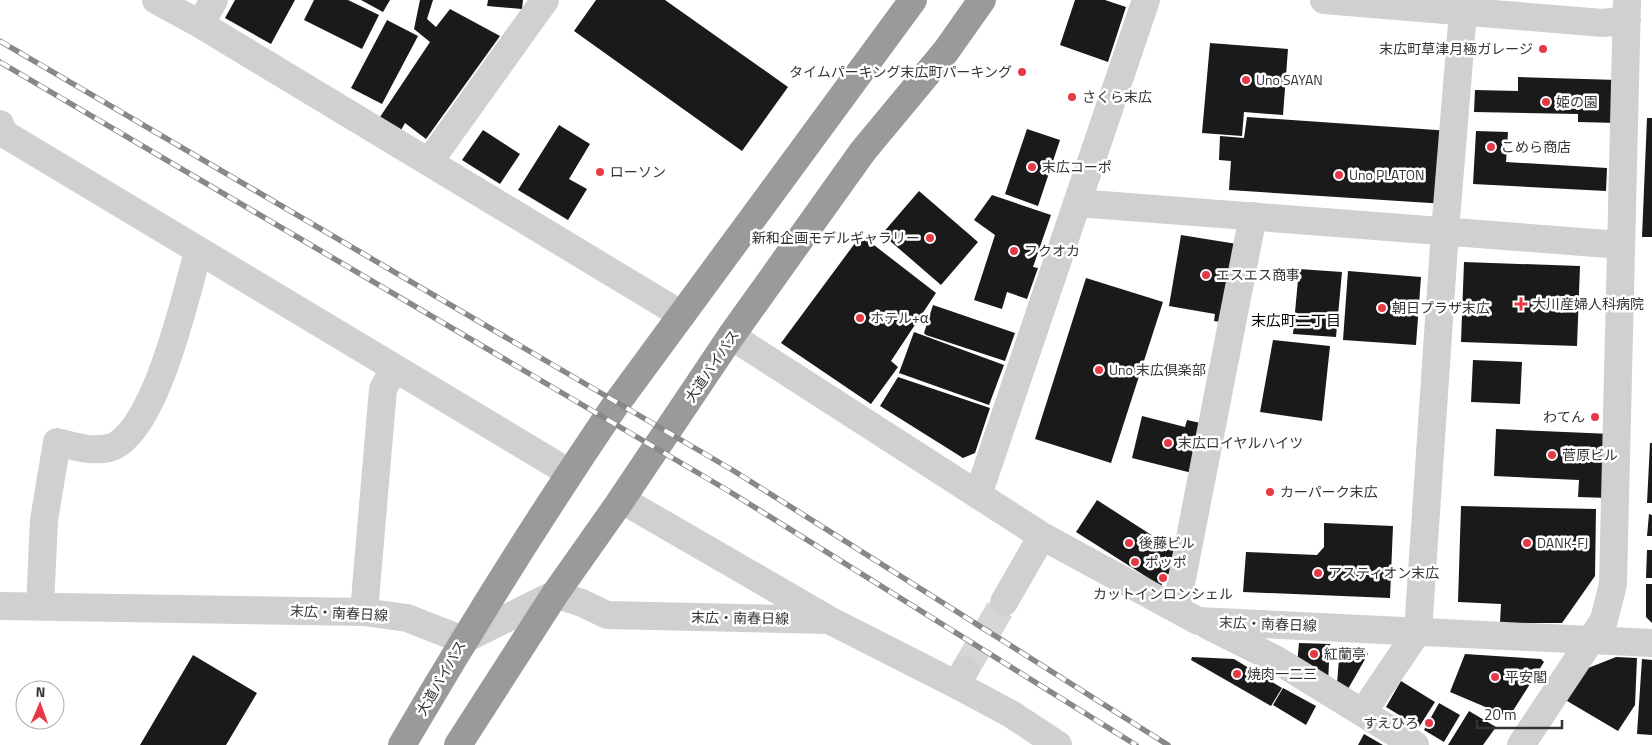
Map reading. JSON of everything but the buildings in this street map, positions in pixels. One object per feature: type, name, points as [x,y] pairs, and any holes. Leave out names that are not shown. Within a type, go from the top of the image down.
[{"type":"highway","name":"大道バイパス","points":[[402,745],[463,640],[568,472],[913,0]]},
{"type":"highway","name":"大道バイパス","points":[[458,745],[555,594],[622,500],[732,336],[863,151],[946,50],[982,0]]},
{"type":"street","points":[[156,0],[200,24],[682,315]]},
{"type":"street","points":[[200,24],[214,0]]},
{"type":"street","points":[[429,162],[545,0]]},
{"type":"street","points":[[978,495],[1146,0]]},
{"type":"street","points":[[1324,0],[1604,23],[1627,10]]},
{"type":"street","points":[[1521,745],[1604,620],[1613,584],[1627,10]]},
{"type":"street","points":[[1363,712],[1418,631],[1445,231],[1463,12]]},
{"type":"street","points":[[0,124],[3,133],[198,252],[568,472]]},
{"type":"street","points":[[1077,203],[1621,245]]},
{"type":"street","points":[[1253,216],[1187,615],[1275,660],[1415,745]]},
{"type":"street","points":[[40,606],[44,520],[56,442],[85,450],[110,448],[132,432],[165,372],[198,252]]},
{"type":"street","name":"末広・南春日線","points":[[732,336],[1042,536],[1187,615],[1591,642],[1652,644]]},
{"type":"street","points":[[364,612],[383,389],[394,369]]},
{"type":"street","points":[[622,500],[829,620]]},
{"type":"street","points":[[1004,602],[1042,536]]},
{"type":"street","points":[[463,640],[555,594]]},
{"type":"street","name":"末広・南春日線","points":[[555,594],[582,602],[607,615],[829,620],[961,677],[1011,714],[1058,745]]},
{"type":"street","name":"末広・南春日線","points":[[0,606],[364,612],[407,618],[463,640]]},
{"type":"tunnel","points":[[965,670],[1004,602]]},
{"type":"railway","points":[[0,41],[734,471],[1168,745]]},
{"type":"railway","points":[[0,62],[727,490],[1136,745]]},
{"type":"place","name":"末広町草津月極ガレージ","points":[[1543,49]]},
{"type":"place","name":"タイムパーキング末広町パーキング","points":[[1022,72]]},
{"type":"place","name":"Uno SAYAN","points":[[1246,80]]},
{"type":"place","name":"さくら末広","points":[[1072,97]]},
{"type":"place","name":"姫の園","points":[[1546,102]]},
{"type":"place","name":"こめら商店","points":[[1491,147]]},
{"type":"place","name":"末広コーポ","points":[[1032,167]]},
{"type":"place","name":"ローソン","points":[[600,172]]},
{"type":"place","name":"Uno PLATON","points":[[1339,175]]},
{"type":"place","name":"新和企画モデルギャラリー","points":[[930,238]]},
{"type":"place","name":"フクオカ","points":[[1014,251]]},
{"type":"place","name":"エスエス商事","points":[[1206,275]]},
{"type":"place","name":"大川産婦人科病院","points":[[1521,304]]},
{"type":"place","name":"朝日プラザ末広","points":[[1382,308]]},
{"type":"place","name":"ホテル+α","points":[[860,318]]},
{"type":"place","name":"Uno 末広倶楽部","points":[[1099,370]]},
{"type":"place","name":"わてん","points":[[1595,417]]},
{"type":"place","name":"末広ロイヤルハイツ","points":[[1168,443]]},
{"type":"place","name":"菅原ビル","points":[[1552,455]]},
{"type":"place","name":"カーパーク末広","points":[[1270,492]]},
{"type":"place","name":"後藤ビル","points":[[1129,543]]},
{"type":"place","name":"DANK-FJ","points":[[1527,543]]},
{"type":"place","name":"ポッポ","points":[[1135,562]]},
{"type":"place","name":"アスティオン末広","points":[[1318,573]]},
{"type":"place","name":"カットインロンシェル","points":[[1163,578]]},
{"type":"place","name":"紅蘭亭","points":[[1314,654]]},
{"type":"place","name":"焼肉一二三","points":[[1237,674]]},
{"type":"place","name":"平安閣","points":[[1495,677]]},
{"type":"place","name":"すえひろ","points":[[1429,723]]},
{"type":"district","name":"末広町二丁目","points":[[1296,321]]}]
